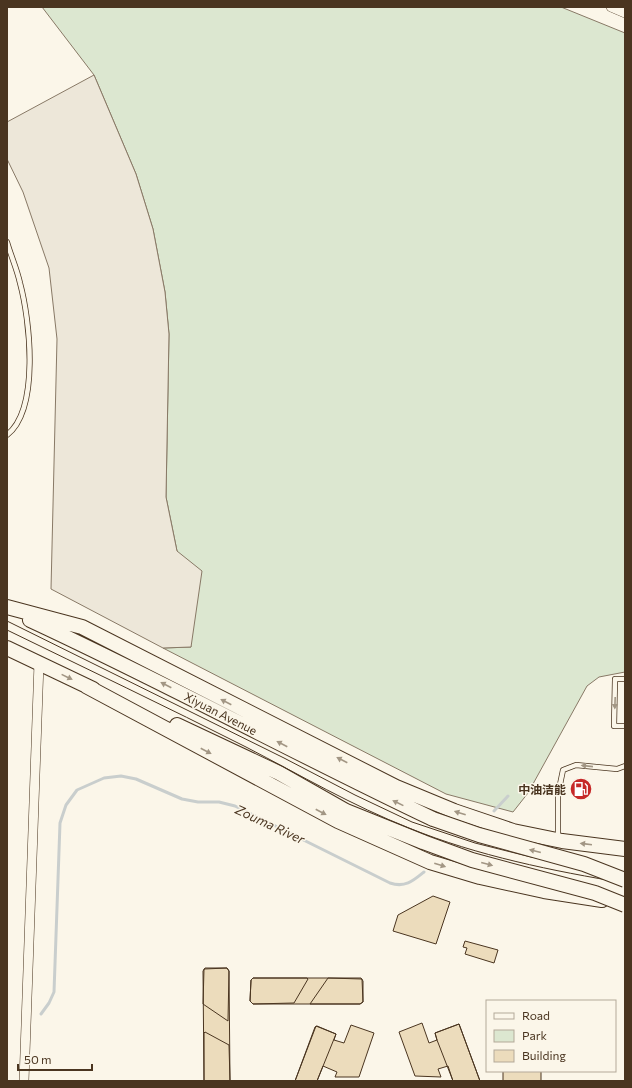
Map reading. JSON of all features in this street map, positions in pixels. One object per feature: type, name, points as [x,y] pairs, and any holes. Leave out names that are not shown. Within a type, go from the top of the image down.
[{"type":"main road","name":"Xiyuan Avenue","points":[[7,608],[132,668],[350,780],[433,819],[479,835],[584,864],[625,880]]},
{"type":"main road","points":[[7,608],[82,627],[396,787],[454,812],[513,831],[558,840],[625,849]]},
{"type":"main road","points":[[7,648],[86,686],[338,821],[430,862],[480,876],[544,891],[625,904]]},
{"type":"main road","points":[[86,686],[156,715],[279,774],[346,811],[472,860],[595,893],[625,904]]},
{"type":"street","points":[[611,7],[625,13]]},
{"type":"street","points":[[24,1081],[39,663]]},
{"type":"lane","points":[[7,242],[20,284],[30,349],[28,386],[22,414],[11,432],[7,435]]},
{"type":"lane","points":[[625,679],[615,679],[614,726],[625,726]]},
{"type":"lane","points":[[558,840],[558,794],[563,770],[576,765],[617,769],[625,766]]},
{"type":"green space","points":[[42,7],[561,7],[625,33],[625,672],[599,677],[587,686],[528,793],[513,812],[446,794],[163,648],[191,647],[177,551],[166,497],[169,334],[165,292],[153,229],[136,174],[94,75]]},
{"type":"shaded area","points":[[94,75],[136,174],[153,229],[165,292],[169,334],[166,497],[177,551],[202,571],[191,647],[163,648],[51,589],[57,339],[49,268],[23,192],[7,159],[7,122]]},
{"type":"building","points":[[433,896],[450,902],[436,944],[393,931],[398,915]]},
{"type":"building","points":[[465,941],[498,950],[494,963],[465,954],[467,948],[463,947]]},
{"type":"building","points":[[205,968],[227,968],[229,971],[230,1081],[204,1081],[203,971]]},
{"type":"building","points":[[227,968],[229,971],[228,1021],[203,1004],[204,969]]},
{"type":"building","points":[[253,978],[361,978],[363,981],[363,1002],[360,1004],[253,1004],[250,1001],[251,980]]},
{"type":"building","points":[[253,978],[308,979],[294,1003],[253,1004],[250,1001],[251,980]]},
{"type":"building","points":[[328,978],[362,979],[363,1002],[360,1004],[310,1004]]},
{"type":"building","points":[[422,1023],[429,1043],[437,1040],[435,1033],[459,1024],[480,1081],[453,1081],[448,1066],[438,1069],[441,1077],[415,1076],[399,1032]]},
{"type":"building","points":[[459,1024],[480,1081],[453,1081],[437,1040],[435,1033]]},
{"type":"building","points":[[351,1025],[374,1033],[359,1077],[335,1077],[337,1072],[323,1066],[317,1081],[295,1081],[316,1026],[336,1034],[334,1040],[344,1043]]},
{"type":"building","points":[[317,1026],[336,1034],[317,1081],[295,1081],[315,1027]]},
{"type":"building","points":[[205,1032],[229,1045],[230,1081],[204,1081]]},
{"type":"building","points":[[503,1072],[541,1072],[541,1081],[503,1081]]},
{"type":"waterway","name":"Zouma River","points":[[41,1014],[49,1003],[54,992],[60,823],[66,805],[77,790],[104,778],[121,776],[136,779],[182,799],[198,802],[219,802],[235,806],[390,883],[400,885],[408,883],[424,872]]},
{"type":"waterway","name":"Zouma River","points":[[494,811],[508,796]]},
{"type":"tram line","points":[[7,621],[412,822],[475,843],[531,857],[625,873]]},
{"type":"tram line","points":[[7,630],[216,732],[347,800],[409,828],[462,847],[516,862],[625,883]]},
{"type":"place","name":"中油洁能","points":[[581,789]]}]
